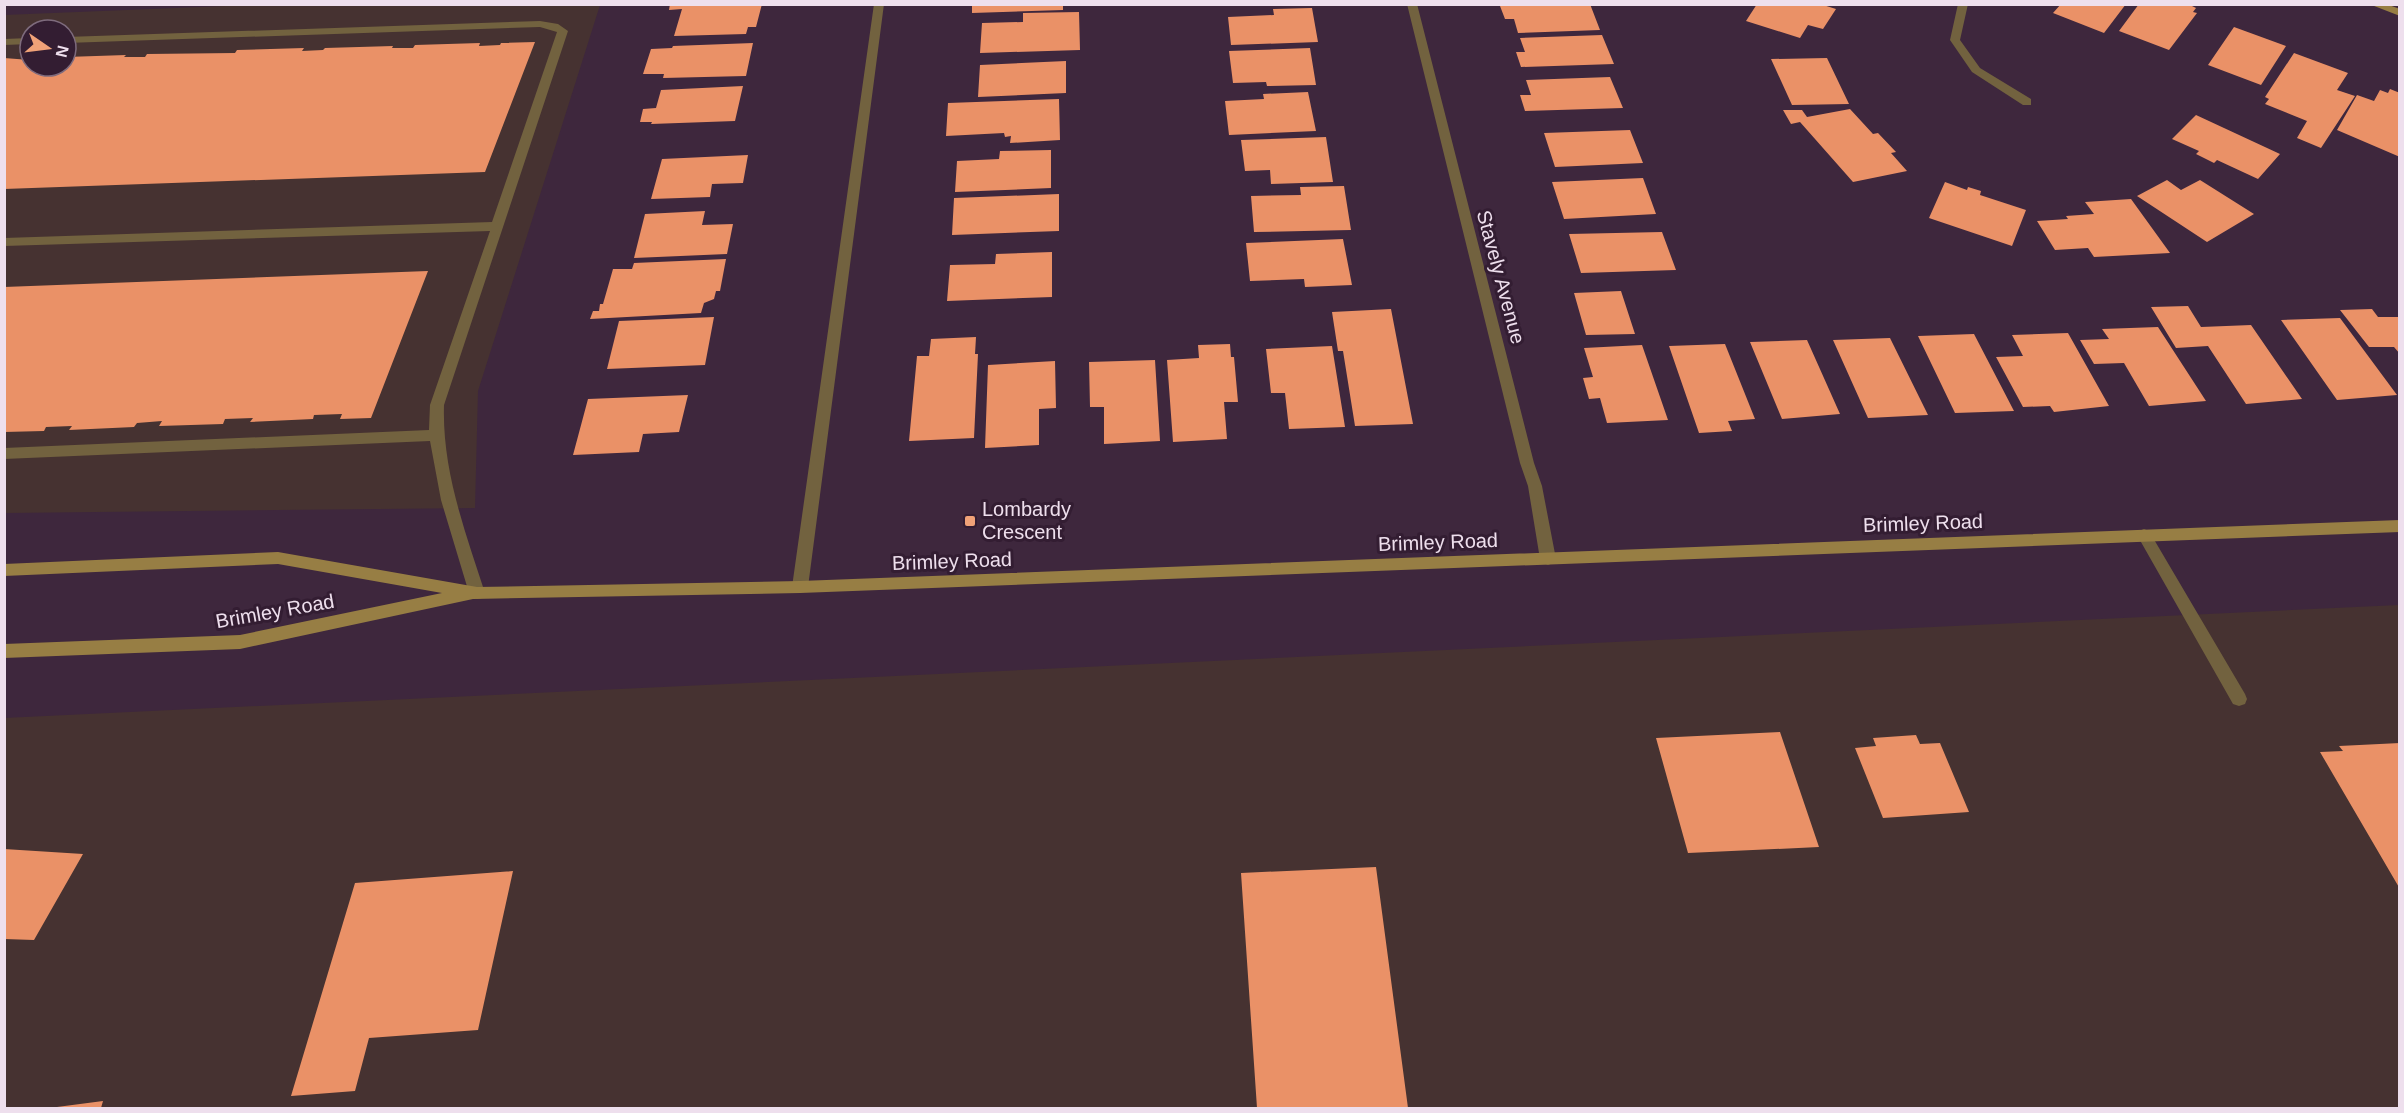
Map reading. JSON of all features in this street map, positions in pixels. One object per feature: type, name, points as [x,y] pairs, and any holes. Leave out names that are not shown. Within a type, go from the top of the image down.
[{"type":"main road","points":[[2374,4],[2400,14]]},
{"type":"main road","name":"Brimley Road","points":[[4,570],[278,558],[477,592],[800,587],[2400,526]]},
{"type":"main road","name":"Brimley Road","points":[[4,651],[240,642],[477,592]]},
{"type":"street","points":[[800,587],[879,4]]},
{"type":"street","name":"Stavely Avenue","points":[[1412,4],[1527,463],[1535,486],[1548,559]]},
{"type":"street","points":[[1963,4],[1955,40],[1976,70],[2027,102]]},
{"type":"street","points":[[78,40],[540,24],[554,26],[563,31],[561,43],[499,226],[436,405],[439,461],[477,592]]},
{"type":"street","points":[[4,242],[499,226]]},
{"type":"street","points":[[4,454],[436,435]]},
{"type":"street","points":[[2144,535],[2239,699]]},
{"type":"shaded area","points":[[277,4],[600,5],[478,391],[475,508],[5,513],[4,15]]},
{"type":"shaded area","points":[[2399,605],[2399,1108],[5,1108],[4,718]]},
{"type":"building","points":[[670,4],[762,4],[756,27],[748,27],[746,34],[674,36],[682,9],[669,10]]},
{"type":"building","points":[[972,4],[1063,4],[1063,10],[972,13]]},
{"type":"building","points":[[1590,4],[1600,30],[1518,33],[1514,19],[1505,19],[1500,6]]},
{"type":"building","points":[[1757,4],[1820,4],[1836,9],[1823,29],[1808,25],[1800,38],[1746,21]]},
{"type":"building","points":[[2061,4],[2126,4],[2104,33],[2053,13]]},
{"type":"building","points":[[2139,4],[2188,4],[2196,8],[2193,12],[2197,13],[2169,50],[2119,31]]},
{"type":"building","points":[[1312,8],[1318,42],[1231,45],[1228,17],[1274,15],[1273,9]]},
{"type":"building","points":[[1079,12],[1080,50],[980,53],[982,23],[1023,22],[1023,13]]},
{"type":"building","points":[[2234,27],[2286,46],[2261,85],[2208,65]]},
{"type":"building","points":[[1602,35],[1614,64],[1521,67],[1516,52],[1525,52],[1520,38]]},
{"type":"building","points":[[535,42],[485,172],[4,189],[4,58],[18,59],[18,78],[78,78],[78,57],[126,55],[124,57],[145,57],[147,54],[235,53],[237,50],[304,48],[302,51],[393,46],[392,48],[413,48],[415,45],[480,43],[479,46],[500,45],[501,43]]},
{"type":"building","points":[[753,43],[746,76],[663,78],[664,74],[643,74],[651,49]]},
{"type":"building","points":[[1310,48],[1316,85],[1267,86],[1266,82],[1233,83],[1229,51]]},
{"type":"building","points":[[2294,53],[2348,73],[2337,90],[2355,96],[2321,148],[2297,138],[2307,121],[2265,104],[2269,99],[2265,97]]},
{"type":"building","points":[[1827,58],[1849,104],[1792,105],[1771,59]]},
{"type":"building","points":[[1066,61],[1066,93],[978,97],[980,65]]},
{"type":"building","points":[[1610,77],[1623,108],[1525,111],[1520,95],[1531,95],[1526,80]]},
{"type":"building","points":[[743,86],[735,121],[651,124],[652,122],[640,122],[643,109],[656,108],[661,90]]},
{"type":"building","points":[[2390,89],[2400,93],[2400,157],[2337,130],[2357,95],[2374,101],[2380,90],[2388,93]]},
{"type":"building","points":[[1308,92],[1316,131],[1229,135],[1225,101],[1264,99],[1263,94]]},
{"type":"building","points":[[1059,99],[1060,140],[1010,143],[1011,136],[1005,137],[1004,133],[946,136],[948,103]]},
{"type":"building","points":[[1850,109],[1873,134],[1878,133],[1896,152],[1891,153],[1907,171],[1853,182],[1800,122],[1791,124],[1783,110],[1802,110],[1807,117]]},
{"type":"building","points":[[2196,115],[2280,154],[2258,179],[2217,160],[2214,163],[2196,154],[2199,151],[2172,139]]},
{"type":"building","points":[[1630,130],[1643,163],[1555,167],[1544,133]]},
{"type":"building","points":[[1326,137],[1333,182],[1271,184],[1270,170],[1245,171],[1241,140]]},
{"type":"building","points":[[1051,150],[1051,188],[955,192],[957,161],[999,159],[1000,151]]},
{"type":"building","points":[[748,155],[743,183],[712,184],[710,197],[651,199],[662,159]]},
{"type":"building","points":[[1643,178],[1656,214],[1564,219],[1552,182]]},
{"type":"building","points":[[2167,180],[2181,190],[2200,180],[2254,214],[2207,242],[2137,196]]},
{"type":"building","points":[[1945,182],[1967,190],[1968,187],[1981,191],[1980,195],[2026,210],[2012,246],[1929,218]]},
{"type":"building","points":[[1344,186],[1351,230],[1254,232],[1251,196],[1301,195],[1300,187]]},
{"type":"building","points":[[1059,194],[1059,231],[952,235],[954,198]]},
{"type":"building","points":[[2131,199],[2170,253],[2094,257],[2088,248],[2055,250],[2037,221],[2094,214],[2085,202]]},
{"type":"building","points":[[705,211],[702,225],[733,224],[727,254],[634,258],[645,214]]},
{"type":"building","points":[[1662,232],[1676,270],[1581,273],[1569,234]]},
{"type":"building","points":[[1343,239],[1352,285],[1305,287],[1304,279],[1250,281],[1246,243]]},
{"type":"building","points":[[1052,252],[1052,297],[947,301],[950,265],[995,264],[996,254]]},
{"type":"building","points":[[726,259],[720,291],[716,291],[714,299],[704,303],[701,313],[590,319],[593,311],[599,311],[600,304],[603,304],[613,269],[632,269],[634,263]]},
{"type":"building","points":[[428,271],[371,418],[340,419],[342,414],[314,415],[313,419],[250,422],[253,418],[225,419],[223,424],[159,426],[162,421],[137,423],[134,427],[69,430],[72,426],[46,427],[44,431],[4,432],[4,287]]},
{"type":"building","points":[[1621,291],[1635,334],[1586,335],[1574,293]]},
{"type":"building","points":[[2188,306],[2201,327],[2251,325],[2302,399],[2246,404],[2208,346],[2176,348],[2151,307]]},
{"type":"building","points":[[1391,309],[1413,424],[1355,426],[1343,351],[1338,351],[1332,312]]},
{"type":"building","points":[[2372,309],[2378,317],[2400,317],[2400,354],[2394,347],[2369,347],[2340,310]]},
{"type":"building","points":[[714,317],[705,365],[607,369],[619,321]]},
{"type":"building","points":[[2340,318],[2397,395],[2337,400],[2281,320]]},
{"type":"building","points":[[2158,327],[2206,401],[2149,406],[2124,363],[2094,364],[2080,340],[2109,339],[2102,329]]},
{"type":"building","points":[[2068,333],[2109,406],[2054,412],[2050,406],[2023,407],[1996,357],[2023,356],[2012,335]]},
{"type":"building","points":[[1974,334],[2014,411],[1955,413],[1918,336]]},
{"type":"building","points":[[976,337],[975,354],[978,354],[974,438],[909,441],[917,356],[929,356],[931,339]]},
{"type":"building","points":[[1890,338],[1928,415],[1868,418],[1833,340]]},
{"type":"building","points":[[1807,340],[1840,414],[1782,419],[1750,342]]},
{"type":"building","points":[[1230,344],[1231,357],[1234,357],[1238,402],[1224,402],[1227,439],[1173,442],[1167,360],[1199,358],[1198,345]]},
{"type":"building","points":[[1725,344],[1755,419],[1728,421],[1732,431],[1699,433],[1669,346]]},
{"type":"building","points":[[1642,345],[1668,420],[1607,423],[1600,398],[1589,399],[1583,378],[1593,377],[1584,348]]},
{"type":"building","points":[[1332,346],[1345,427],[1289,429],[1285,393],[1271,393],[1266,349]]},
{"type":"building","points":[[1155,360],[1160,441],[1104,444],[1104,407],[1090,407],[1089,362]]},
{"type":"building","points":[[1055,361],[1056,408],[1039,409],[1039,445],[985,448],[988,365]]},
{"type":"building","points":[[688,395],[679,432],[643,434],[639,452],[573,455],[588,399]]},
{"type":"building","points":[[1780,732],[1819,847],[1688,853],[1656,738]]},
{"type":"building","points":[[1916,735],[1920,744],[1940,743],[1969,812],[1883,818],[1855,748],[1876,746],[1873,738]]},
{"type":"building","points":[[2400,743],[2400,889],[2320,752],[2343,751],[2339,746]]},
{"type":"building","points":[[4,849],[83,854],[34,940],[4,939]]},
{"type":"building","points":[[1376,867],[1408,1108],[1257,1108],[1241,873]]},
{"type":"building","points":[[513,871],[478,1030],[369,1038],[355,1091],[291,1096],[355,883]]},
{"type":"building","points":[[103,1101],[101,1108],[57,1107]]},
{"type":"place","name":"Lombardy Crescent","points":[[970,521]]}]
